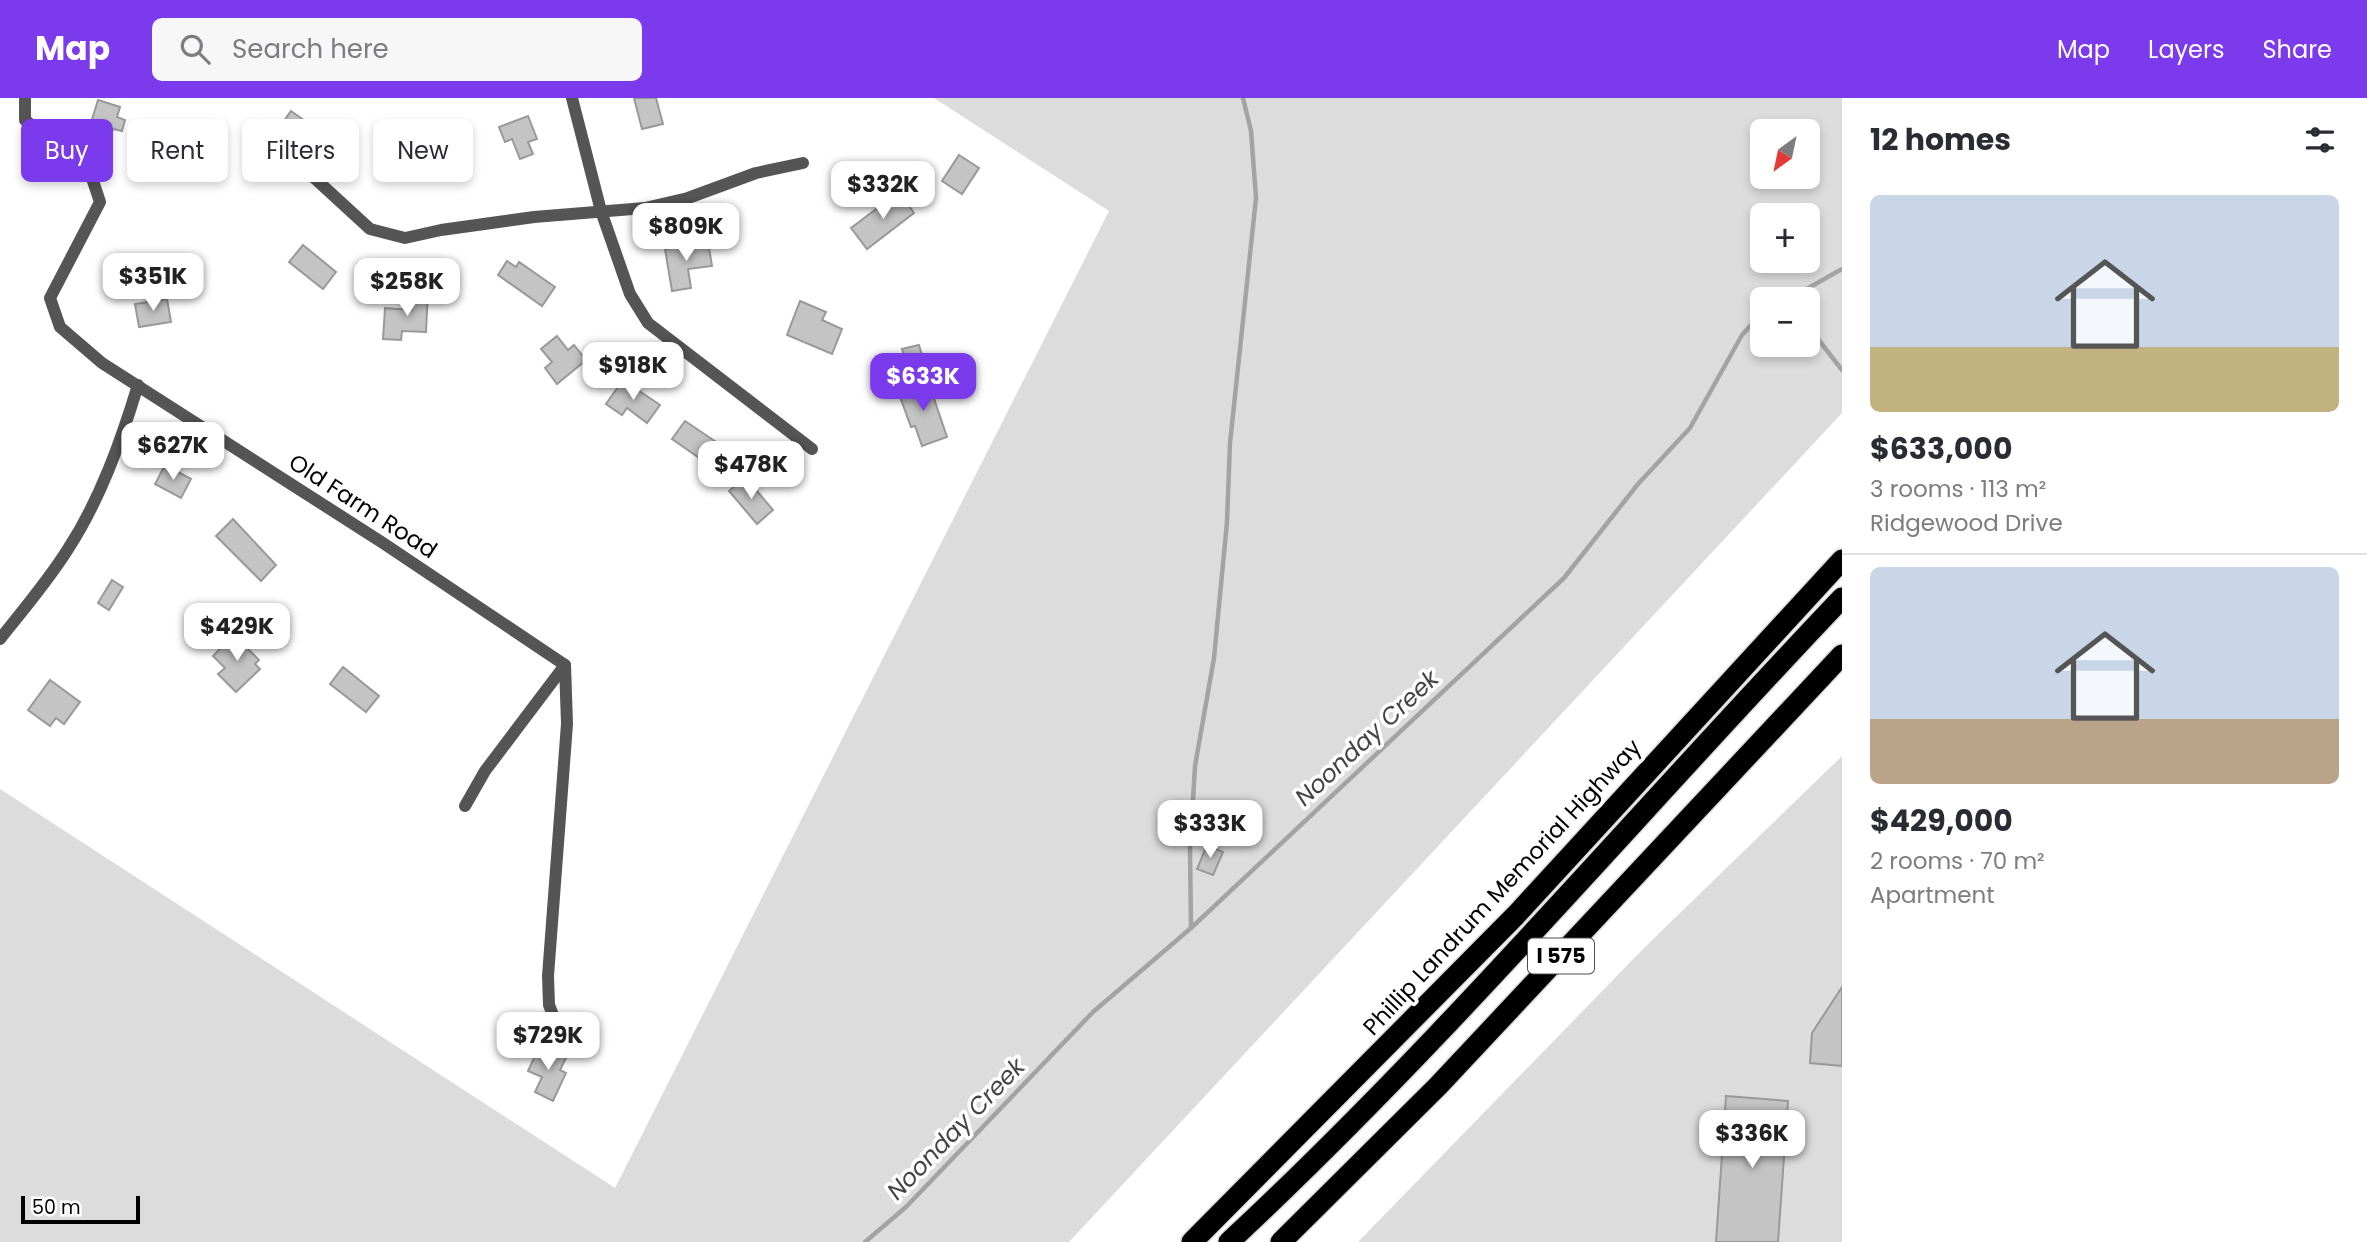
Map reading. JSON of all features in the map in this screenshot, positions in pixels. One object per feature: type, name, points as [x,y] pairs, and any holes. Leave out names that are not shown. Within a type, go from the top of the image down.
[{"type":"highway","name":"Phillip Landrum Memorial Highway","points":[[1192,1242],[1500,932],[1842,560]]},
{"type":"highway","points":[[1229,1242],[1376,1098],[1536,931],[1842,598]]},
{"type":"highway","name":"I 575","points":[[1281,1242],[1455,1068],[1842,655]]},
{"type":"street","name":"Old Farm Road","points":[[25,98],[25,120],[90,172],[100,202],[50,298],[60,327],[102,363],[372,536],[565,665]]},
{"type":"street","points":[[572,98],[601,211],[629,294],[648,323],[812,449]]},
{"type":"street","points":[[319,182],[370,229],[405,238],[454,228],[645,208],[688,198],[757,173],[803,163]]},
{"type":"street","points":[[0,639],[69,549],[102,482],[126,425],[138,386]]},
{"type":"street","points":[[465,806],[485,771],[565,665]]},
{"type":"street","points":[[561,1035],[549,1005],[548,976],[567,724],[565,665]]},
{"type":"shaded area","points":[[934,98],[1842,98],[1842,413],[1069,1242],[0,1242],[0,789],[615,1188],[1109,211]]},
{"type":"shaded area","points":[[1842,756],[1842,1242],[1358,1242],[1646,946]]},
{"type":"building","points":[[634,98],[656,98],[663,124],[642,129]]},
{"type":"building","points":[[98,100],[120,107],[117,117],[125,120],[122,131],[113,129],[113,119],[92,119]]},
{"type":"building","points":[[291,111],[302,119],[285,119]]},
{"type":"building","points":[[528,116],[537,139],[528,142],[533,154],[520,159],[512,139],[505,142],[499,127]]},
{"type":"building","points":[[959,155],[979,168],[962,194],[942,181]]},
{"type":"building","points":[[899,192],[914,213],[867,249],[851,228]]},
{"type":"building","points":[[708,242],[712,266],[688,269],[691,288],[672,291],[665,249]]},
{"type":"building","points":[[303,245],[336,272],[323,289],[289,262]]},
{"type":"building","points":[[507,261],[516,267],[519,262],[555,287],[542,306],[498,275]]},
{"type":"building","points":[[413,291],[428,292],[426,332],[402,331],[401,340],[383,339],[385,308],[412,310]]},
{"type":"building","points":[[167,299],[171,322],[139,327],[135,304]]},
{"type":"building","points":[[800,301],[826,312],[822,320],[842,329],[832,354],[787,335]]},
{"type":"building","points":[[557,336],[568,350],[574,345],[586,360],[557,384],[545,368],[552,362],[541,349]]},
{"type":"building","points":[[919,345],[923,359],[906,363],[902,349]]},
{"type":"building","points":[[623,380],[660,405],[647,423],[627,408],[622,415],[606,404]]},
{"type":"building","points":[[928,381],[947,437],[922,446],[915,426],[911,427],[898,391]]},
{"type":"building","points":[[685,421],[731,452],[718,471],[672,439]]},
{"type":"building","points":[[165,465],[191,479],[181,498],[155,484]]},
{"type":"building","points":[[745,477],[773,510],[757,524],[729,491]]},
{"type":"building","points":[[233,519],[276,565],[261,581],[216,536]]},
{"type":"building","points":[[112,580],[123,587],[109,610],[98,603]]},
{"type":"building","points":[[234,635],[259,660],[255,664],[260,669],[236,692],[218,674],[225,668],[213,656]]},
{"type":"building","points":[[343,667],[379,696],[366,712],[330,684]]},
{"type":"building","points":[[50,680],[80,702],[64,724],[56,718],[50,726],[28,710]]},
{"type":"building","points":[[1207,845],[1223,852],[1213,875],[1197,869]]},
{"type":"building","points":[[1842,987],[1842,1066],[1810,1063],[1812,1033]]},
{"type":"building","points":[[540,1045],[566,1058],[560,1070],[566,1073],[553,1101],[535,1092],[542,1077],[528,1071]]},
{"type":"building","points":[[1726,1096],[1788,1101],[1778,1242],[1716,1242]]},
{"type":"waterway","points":[[1191,927],[1190,849],[1195,766],[1214,658],[1227,522],[1230,443],[1256,198],[1251,131],[1243,98]]},
{"type":"waterway","name":"Noonday Creek","points":[[1810,287],[1842,269]]},
{"type":"waterway","name":"Noonday Creek","points":[[865,1242],[906,1207],[1093,1012],[1191,928],[1564,578],[1638,484],[1690,428],[1742,335],[1750,326]]},
{"type":"waterway","points":[[1820,342],[1842,370]]}]
